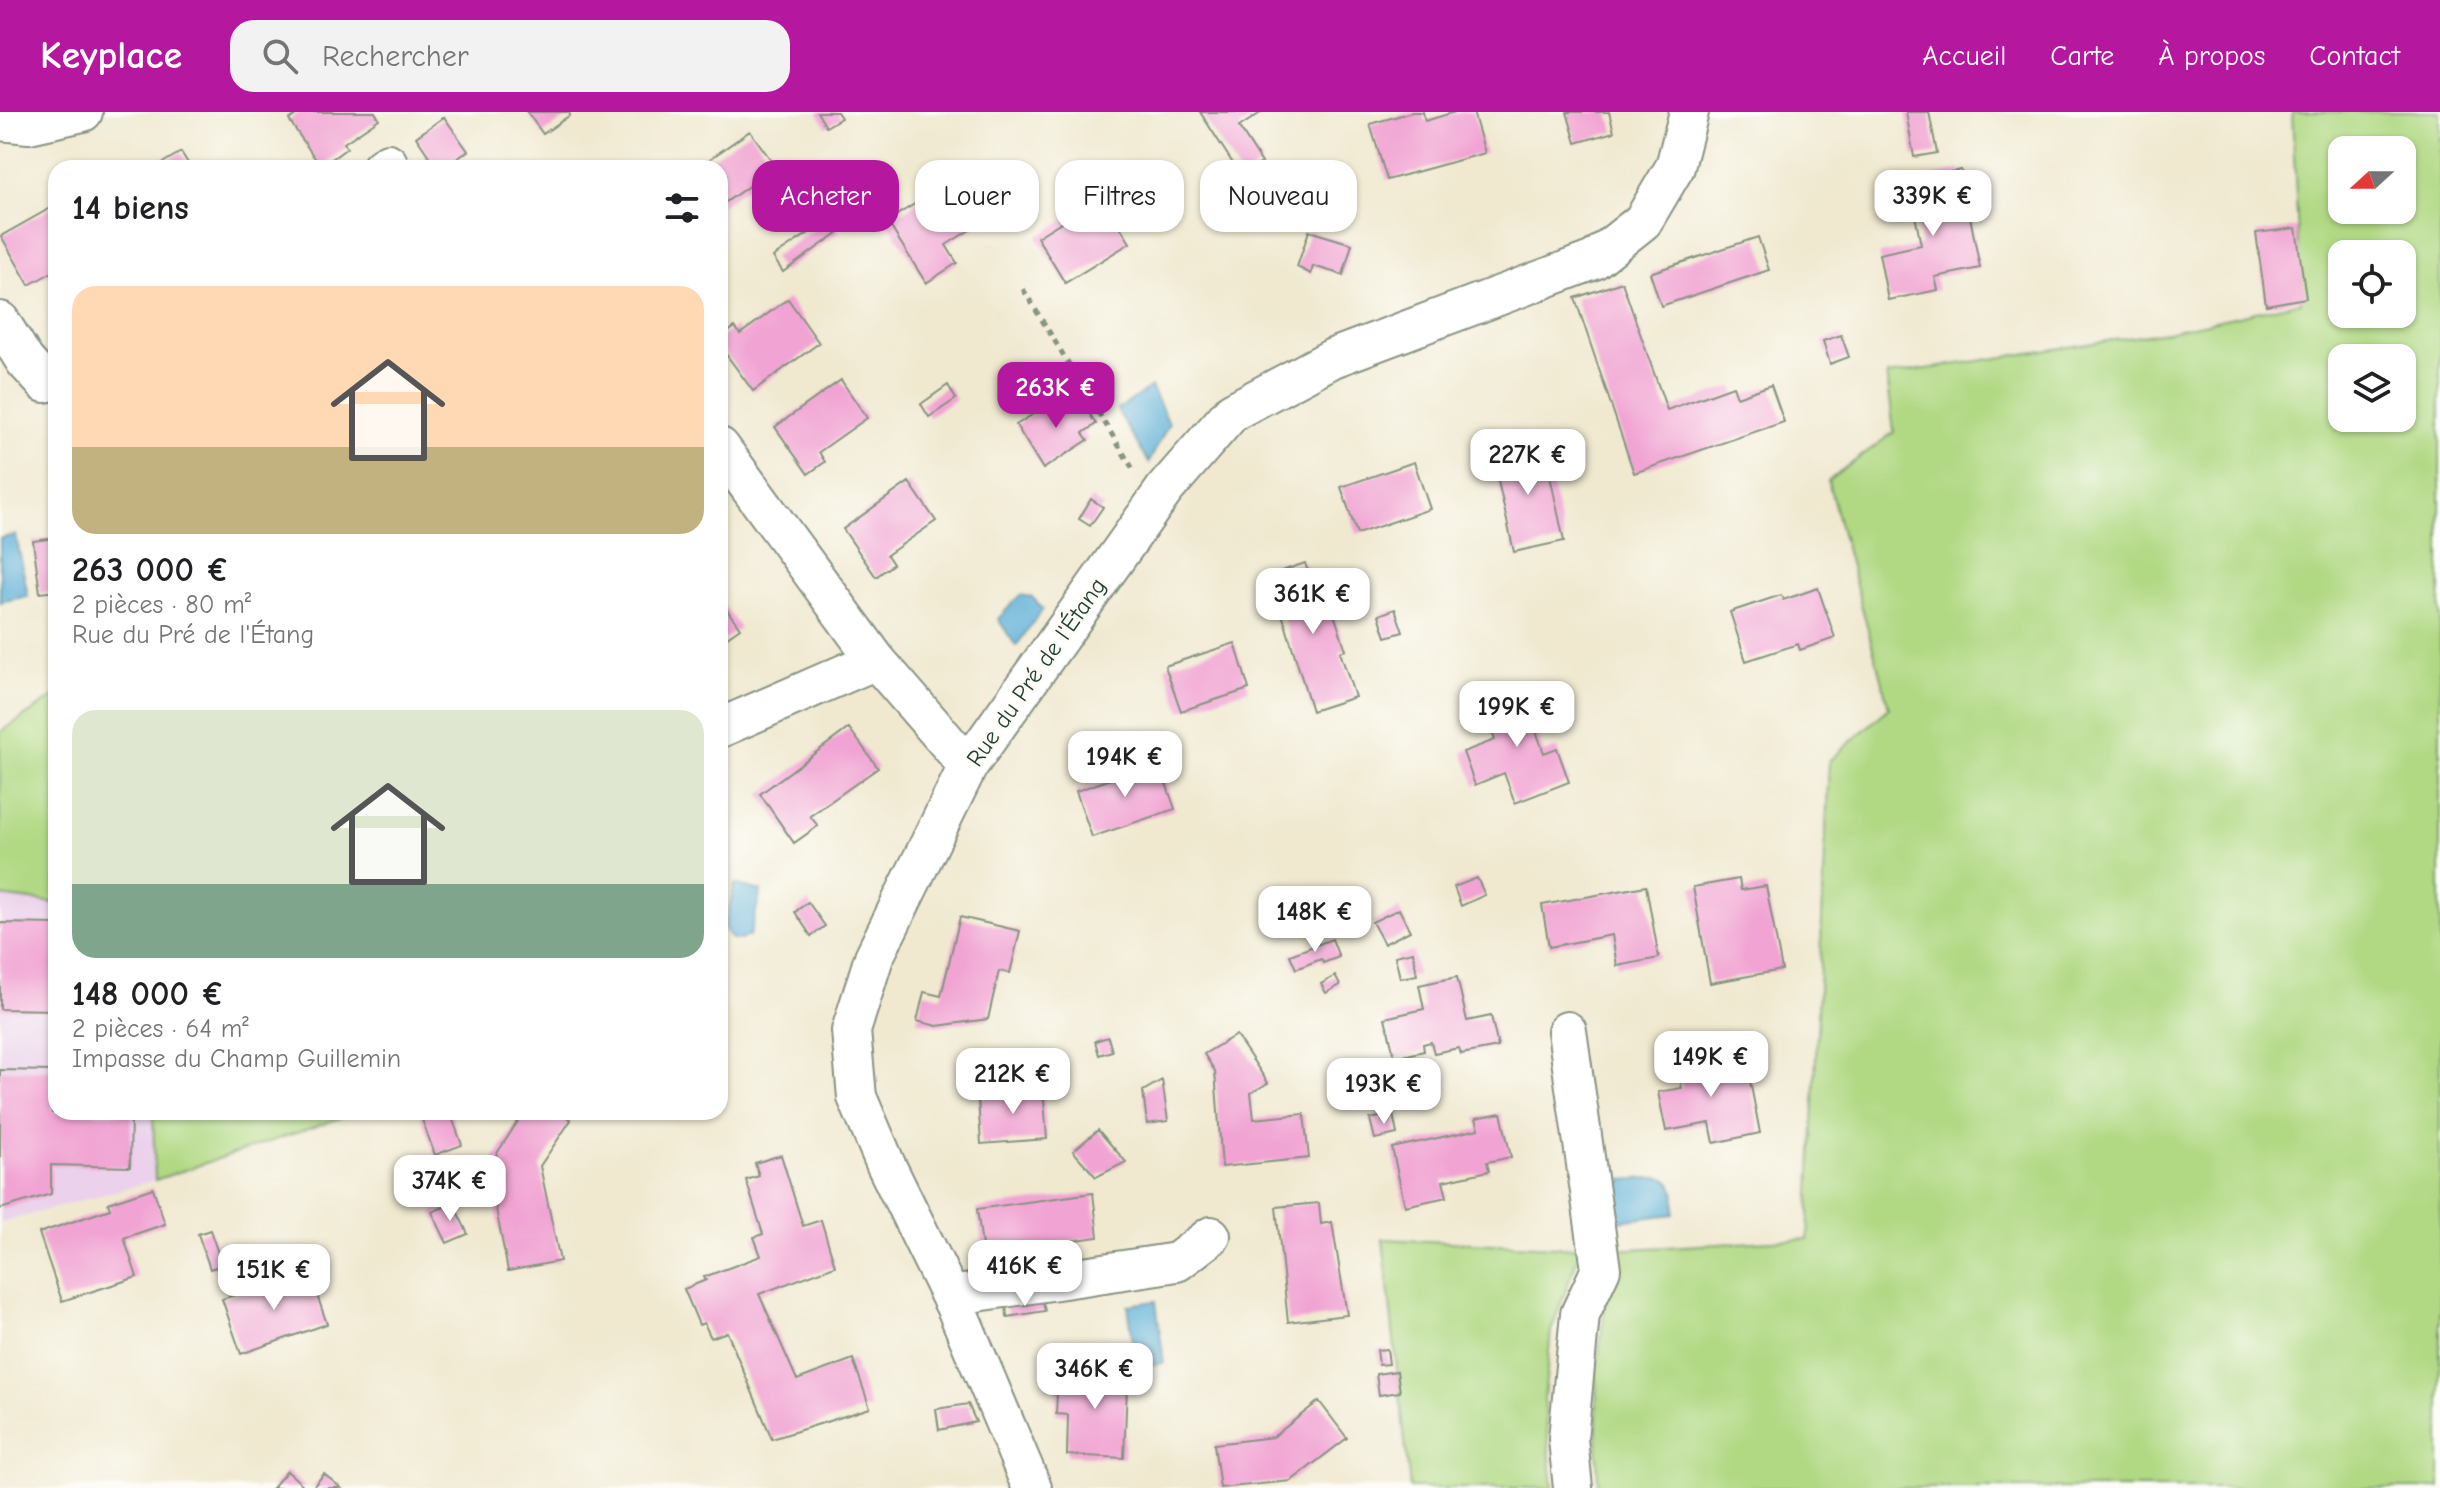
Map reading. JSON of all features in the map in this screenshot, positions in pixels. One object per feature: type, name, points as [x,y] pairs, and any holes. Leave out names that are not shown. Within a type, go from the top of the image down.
[{"type":"street","points":[[0,121],[29,124],[83,112]]},
{"type":"street","name":"Rue du Pré de l'Étang","points":[[1032,1488],[950,1296],[886,1165],[857,1097],[851,1031],[874,957],[968,766],[1154,504],[1232,412],[1333,358],[1594,260],[1643,221],[1675,167],[1689,112]]},
{"type":"street","points":[[0,321],[25,361],[45,383],[48,381]]},
{"type":"street","points":[[728,458],[876,660],[968,766]]},
{"type":"street","points":[[728,725],[876,660]]},
{"type":"street","points":[[1567,1031],[1601,1269],[1580,1314],[1568,1439],[1573,1488]]},
{"type":"street","points":[[950,1296],[1177,1262],[1211,1236]]},
{"type":"path","points":[[1023,289],[1154,504]]},
{"type":"shaded area","points":[[0,896],[48,902],[48,1120],[153,1120],[155,1180],[0,1223]]},
{"type":"green space","points":[[2292,112],[2440,112],[2440,1488],[1598,1488],[1596,1372],[1613,1250],[1808,1239],[1829,761],[1889,708],[1828,481],[1894,432],[1887,375],[2166,332],[2301,302]]},
{"type":"green space","points":[[48,701],[48,902],[0,896],[0,732]]},
{"type":"green space","points":[[153,1120],[334,1120],[155,1180]]},
{"type":"green space","points":[[1383,1239],[1581,1248],[1551,1331],[1544,1399],[1553,1488],[1410,1488]]},
{"type":"water","points":[[1151,387],[1169,423],[1149,463],[1117,410]]},
{"type":"water","points":[[16,535],[28,596],[0,602],[0,538]]},
{"type":"water","points":[[1020,595],[1032,597],[1043,609],[1016,646],[998,619]]},
{"type":"water","points":[[735,884],[761,891],[750,935],[740,940],[732,939],[728,934],[728,912]]},
{"type":"water","points":[[1662,1177],[1673,1188],[1674,1214],[1610,1222],[1612,1203],[1622,1180]]},
{"type":"water","points":[[1156,1301],[1164,1363],[1136,1367],[1128,1305]]},
{"type":"building","points":[[300,112],[375,112],[379,119],[344,143],[347,148],[331,160],[316,160],[289,120]]},
{"type":"building","points":[[527,112],[569,112],[570,115],[543,134]]},
{"type":"building","points":[[817,112],[837,112],[841,118],[826,127]]},
{"type":"building","points":[[1200,112],[1262,112],[1239,127],[1260,160],[1231,160]]},
{"type":"building","points":[[1412,112],[1423,112],[1425,121],[1455,112],[1473,112],[1485,153],[1387,180],[1370,124]]},
{"type":"building","points":[[1567,112],[1609,112],[1614,132],[1576,143]]},
{"type":"building","points":[[1906,112],[1929,112],[1937,153],[1914,157]]},
{"type":"building","points":[[444,117],[468,151],[455,160],[432,160],[416,137]]},
{"type":"building","points":[[750,131],[771,160],[752,160],[752,184],[728,200],[728,160],[708,160]]},
{"type":"building","points":[[181,152],[186,160],[168,160]]},
{"type":"building","points":[[1961,170],[1980,268],[1935,277],[1938,290],[1888,300],[1879,254],[1921,245],[1908,181]]},
{"type":"building","points":[[915,204],[915,232],[967,232],[946,245],[957,263],[926,283],[894,232],[899,232],[899,214]]},
{"type":"building","points":[[48,210],[48,274],[29,285],[1,236]]},
{"type":"building","points":[[1055,226],[1055,232],[1123,232],[1130,243],[1065,283],[1037,237]]},
{"type":"building","points":[[2296,228],[2306,298],[2266,305],[2256,233]]},
{"type":"building","points":[[810,232],[839,232],[783,272],[773,257]]},
{"type":"building","points":[[1309,232],[1352,244],[1343,275],[1313,266],[1311,274],[1297,267]]},
{"type":"building","points":[[1758,237],[1769,270],[1661,306],[1650,273]]},
{"type":"building","points":[[1622,282],[1667,410],[1733,386],[1737,397],[1771,385],[1784,422],[1634,473],[1575,298]]},
{"type":"building","points":[[788,299],[819,343],[753,391],[728,357],[728,332],[735,327],[740,334]]},
{"type":"building","points":[[1841,335],[1849,357],[1830,364],[1823,341]]},
{"type":"building","points":[[841,380],[867,418],[819,452],[825,462],[808,474],[775,427]]},
{"type":"building","points":[[948,385],[956,399],[929,417],[921,404]]},
{"type":"building","points":[[1078,396],[1096,424],[1083,433],[1088,440],[1043,469],[1016,425],[1060,397],[1065,404]]},
{"type":"building","points":[[1543,443],[1564,541],[1514,552],[1492,454]]},
{"type":"building","points":[[1414,462],[1430,509],[1357,534],[1341,487]]},
{"type":"building","points":[[909,482],[936,521],[887,555],[893,564],[876,577],[843,529]]},
{"type":"building","points":[[1091,499],[1103,507],[1090,526],[1079,519]]},
{"type":"building","points":[[48,539],[48,592],[40,593],[33,541]]},
{"type":"building","points":[[1305,563],[1311,580],[1321,576],[1346,650],[1340,652],[1355,697],[1312,711],[1270,575]]},
{"type":"building","points":[[1818,588],[1835,638],[1800,650],[1798,644],[1746,661],[1730,612],[1781,595],[1783,600]]},
{"type":"building","points":[[1395,609],[1403,632],[1386,637],[1379,615]]},
{"type":"building","points":[[728,611],[740,628],[728,636]]},
{"type":"building","points":[[1235,643],[1249,689],[1181,711],[1165,666]]},
{"type":"building","points":[[1534,686],[1544,715],[1532,720],[1544,753],[1557,748],[1569,782],[1515,803],[1504,773],[1475,785],[1463,752],[1495,740],[1482,705]]},
{"type":"building","points":[[849,728],[878,768],[810,816],[818,826],[794,843],[760,794]]},
{"type":"building","points":[[1124,762],[1128,773],[1159,763],[1175,809],[1092,837],[1076,791],[1117,777],[1113,766]]},
{"type":"building","points":[[1477,878],[1485,895],[1461,906],[1454,887]]},
{"type":"building","points":[[1739,879],[1741,890],[1766,886],[1782,970],[1710,983],[1693,887]]},
{"type":"building","points":[[1646,886],[1659,958],[1617,966],[1612,935],[1549,947],[1542,905]]},
{"type":"building","points":[[808,902],[825,926],[811,936],[795,912]]},
{"type":"building","points":[[1399,909],[1410,931],[1384,944],[1372,922]]},
{"type":"building","points":[[960,917],[1020,931],[1010,973],[999,971],[988,1019],[937,1026],[917,1021],[924,992],[941,996]]},
{"type":"building","points":[[0,923],[48,924],[48,1010],[0,1009]]},
{"type":"building","points":[[1332,939],[1339,957],[1323,963],[1321,959],[1296,969],[1290,955]]},
{"type":"building","points":[[1413,952],[1417,975],[1400,978],[1395,956]]},
{"type":"building","points":[[1335,976],[1340,985],[1326,993],[1321,984]]},
{"type":"building","points":[[1457,977],[1467,1021],[1491,1016],[1498,1047],[1461,1054],[1459,1048],[1434,1053],[1431,1042],[1423,1044],[1424,1051],[1395,1058],[1385,1018],[1424,1009],[1419,985]]},
{"type":"building","points":[[1236,1035],[1268,1083],[1251,1093],[1254,1119],[1304,1114],[1309,1158],[1222,1167],[1215,1071],[1204,1054]]},
{"type":"building","points":[[1108,1037],[1112,1051],[1099,1055],[1095,1041]]},
{"type":"building","points":[[1726,1050],[1731,1079],[1749,1075],[1760,1133],[1714,1143],[1710,1123],[1666,1131],[1658,1092],[1682,1088],[1676,1060]]},
{"type":"building","points":[[0,1070],[48,1071],[48,1120],[131,1120],[130,1167],[51,1165],[51,1194],[0,1209]]},
{"type":"building","points":[[1162,1080],[1168,1121],[1147,1124],[1143,1091]]},
{"type":"building","points":[[1043,1086],[1047,1139],[981,1144],[978,1098],[1008,1095],[1007,1088]]},
{"type":"building","points":[[1501,1113],[1511,1157],[1487,1162],[1489,1171],[1443,1181],[1447,1197],[1405,1206],[1392,1148],[1479,1129],[1476,1118]]},
{"type":"building","points":[[1393,1114],[1397,1134],[1375,1139],[1370,1119]]},
{"type":"building","points":[[422,1120],[453,1120],[462,1145],[435,1155]]},
{"type":"building","points":[[519,1120],[571,1120],[540,1166],[560,1261],[508,1271],[488,1167]]},
{"type":"building","points":[[1098,1130],[1126,1162],[1096,1177],[1073,1151]]},
{"type":"building","points":[[781,1155],[803,1226],[821,1220],[835,1266],[759,1294],[797,1380],[853,1359],[870,1408],[772,1439],[727,1332],[711,1338],[704,1323],[699,1325],[684,1289],[706,1280],[704,1277],[761,1256],[754,1237],[763,1234],[746,1180],[759,1176],[755,1163]]},
{"type":"building","points":[[153,1188],[165,1224],[124,1238],[137,1277],[62,1301],[39,1233],[110,1209],[108,1203]]},
{"type":"building","points":[[1093,1193],[1098,1237],[983,1253],[977,1209]]},
{"type":"building","points":[[453,1203],[468,1234],[447,1243],[432,1212]]},
{"type":"building","points":[[1319,1203],[1321,1224],[1332,1222],[1347,1315],[1288,1322],[1276,1207]]},
{"type":"building","points":[[210,1230],[222,1265],[210,1269],[198,1234]]},
{"type":"building","points":[[308,1269],[327,1324],[241,1354],[222,1299]]},
{"type":"building","points":[[1042,1298],[1045,1311],[1007,1317],[1006,1304]]},
{"type":"building","points":[[1387,1349],[1389,1364],[1379,1365],[1377,1350]]},
{"type":"building","points":[[1098,1363],[1128,1364],[1124,1458],[1067,1455],[1068,1415],[1056,1414],[1058,1373],[1097,1375]]},
{"type":"building","points":[[1397,1371],[1400,1392],[1379,1395],[1376,1374]]},
{"type":"building","points":[[1319,1401],[1347,1438],[1291,1481],[1220,1488],[1214,1444],[1273,1437]]},
{"type":"building","points":[[968,1404],[976,1422],[939,1430],[936,1409]]},
{"type":"building","points":[[287,1471],[306,1488],[272,1488]]},
{"type":"building","points":[[324,1474],[335,1483],[341,1488],[312,1488]]}]
